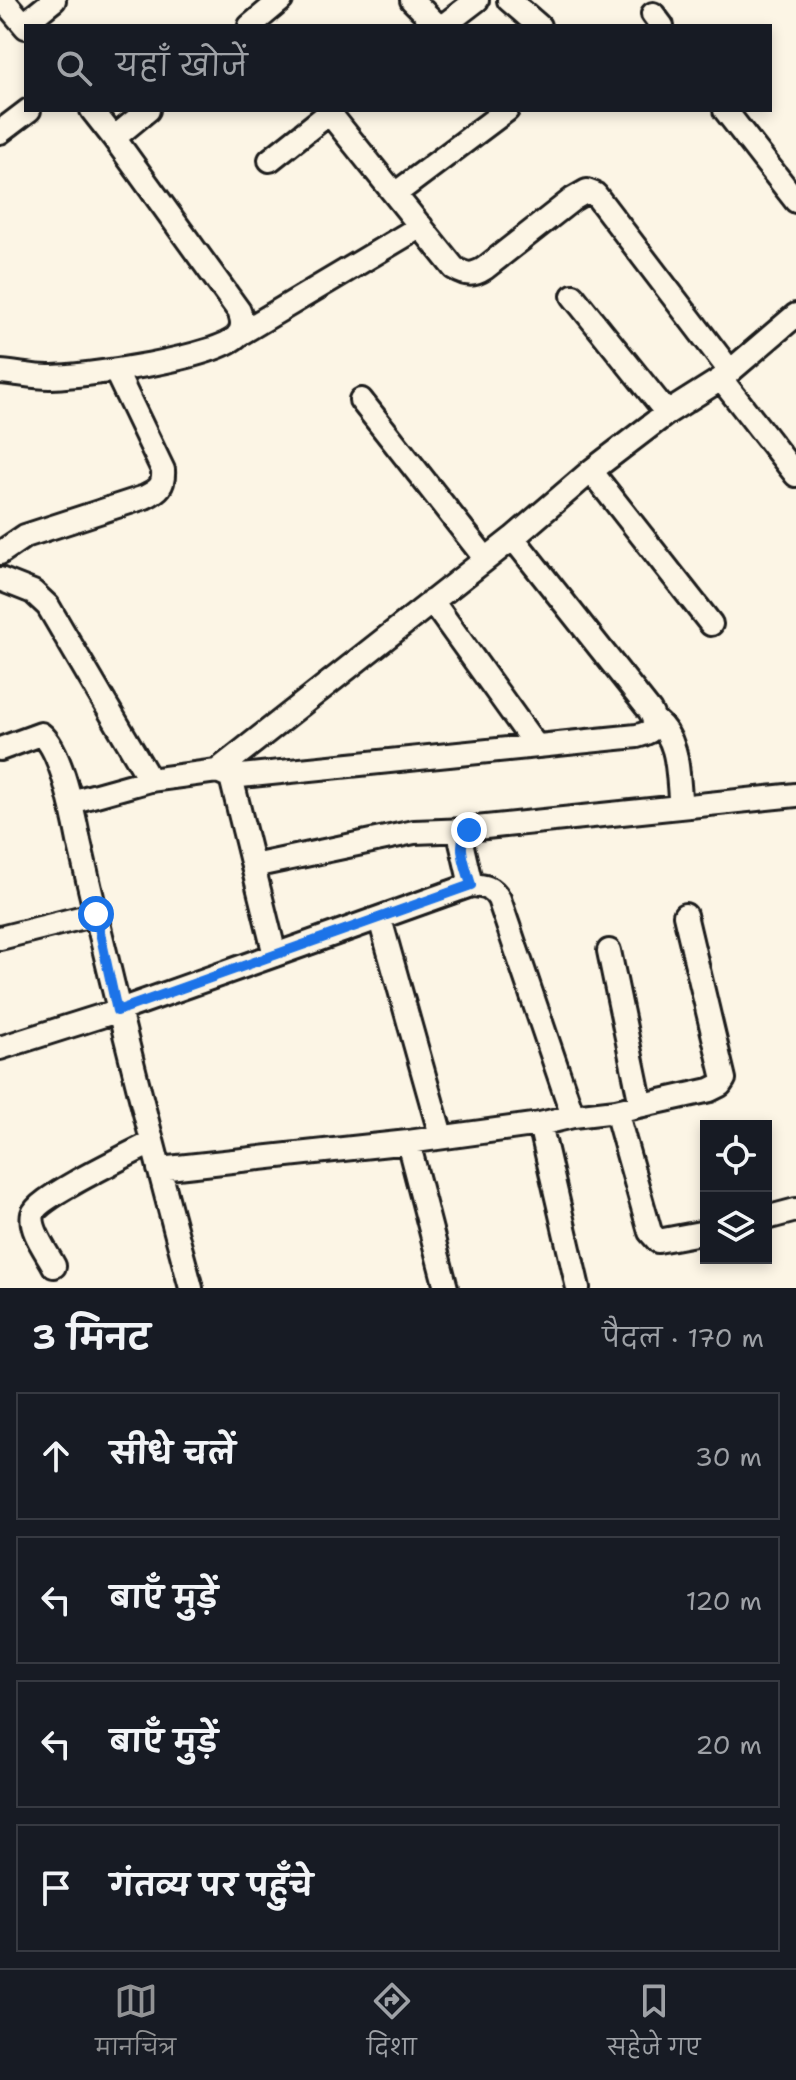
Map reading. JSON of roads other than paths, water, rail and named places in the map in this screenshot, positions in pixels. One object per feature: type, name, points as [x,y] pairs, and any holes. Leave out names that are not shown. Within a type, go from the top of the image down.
[{"type":"street","points":[[3,0],[24,24]]},
{"type":"street","points":[[26,24],[54,0]]},
{"type":"street","points":[[255,24],[281,0]]},
{"type":"street","points":[[412,0],[438,24]]},
{"type":"street","points":[[443,24],[477,0]]},
{"type":"street","points":[[509,0],[537,24]]},
{"type":"street","points":[[0,132],[26,112]]},
{"type":"street","points":[[94,112],[239,311],[243,324],[238,335]]},
{"type":"street","points":[[114,138],[146,112]]},
{"type":"street","points":[[270,160],[329,112]]},
{"type":"street","points":[[331,112],[454,268],[465,274],[476,274],[573,199],[587,191],[595,194],[796,475]]},
{"type":"street","points":[[395,194],[504,112]]},
{"type":"street","points":[[727,112],[796,201]]},
{"type":"street","points":[[0,372],[44,377],[116,372],[215,348],[421,226]]},
{"type":"street","points":[[573,296],[667,413]]},
{"type":"street","points":[[224,774],[591,471],[667,413],[725,375],[796,315]]},
{"type":"street","points":[[0,553],[25,536],[159,490],[164,482],[163,470],[116,372]]},
{"type":"street","points":[[361,400],[485,558]]},
{"type":"street","points":[[591,471],[711,624]]},
{"type":"street","points":[[513,538],[670,735],[674,745],[681,807]]},
{"type":"street","points":[[0,579],[33,592],[48,606],[150,780]]},
{"type":"street","points":[[432,601],[536,746]]},
{"type":"street","points":[[71,802],[150,780],[637,736],[651,732],[655,720]]},
{"type":"street","points":[[0,749],[41,734],[49,741],[71,802],[117,1011],[191,1288]]},
{"type":"street","points":[[224,774],[253,866],[275,955]]},
{"type":"street","points":[[253,866],[414,832],[469,830],[796,795]]},
{"type":"street","points":[[469,830],[461,842],[471,885]]},
{"type":"street","points":[[0,1048],[117,1011],[471,885],[485,886],[494,890],[499,899],[573,1116]]},
{"type":"street","points":[[0,938],[96,914]]},
{"type":"street","points":[[159,1169],[540,1124],[710,1090],[724,1079],[685,915]]},
{"type":"street","points":[[380,919],[441,1136]]},
{"type":"street","points":[[609,951],[641,1105]]},
{"type":"street","points":[[616,1111],[650,1232],[658,1241],[700,1233]]},
{"type":"street","points":[[540,1124],[578,1288]]},
{"type":"street","points":[[408,1142],[446,1288]]},
{"type":"street","points":[[54,1266],[34,1230],[31,1217],[35,1208],[62,1190],[151,1143]]},
{"type":"street","points":[[772,1216],[796,1210]]}]
